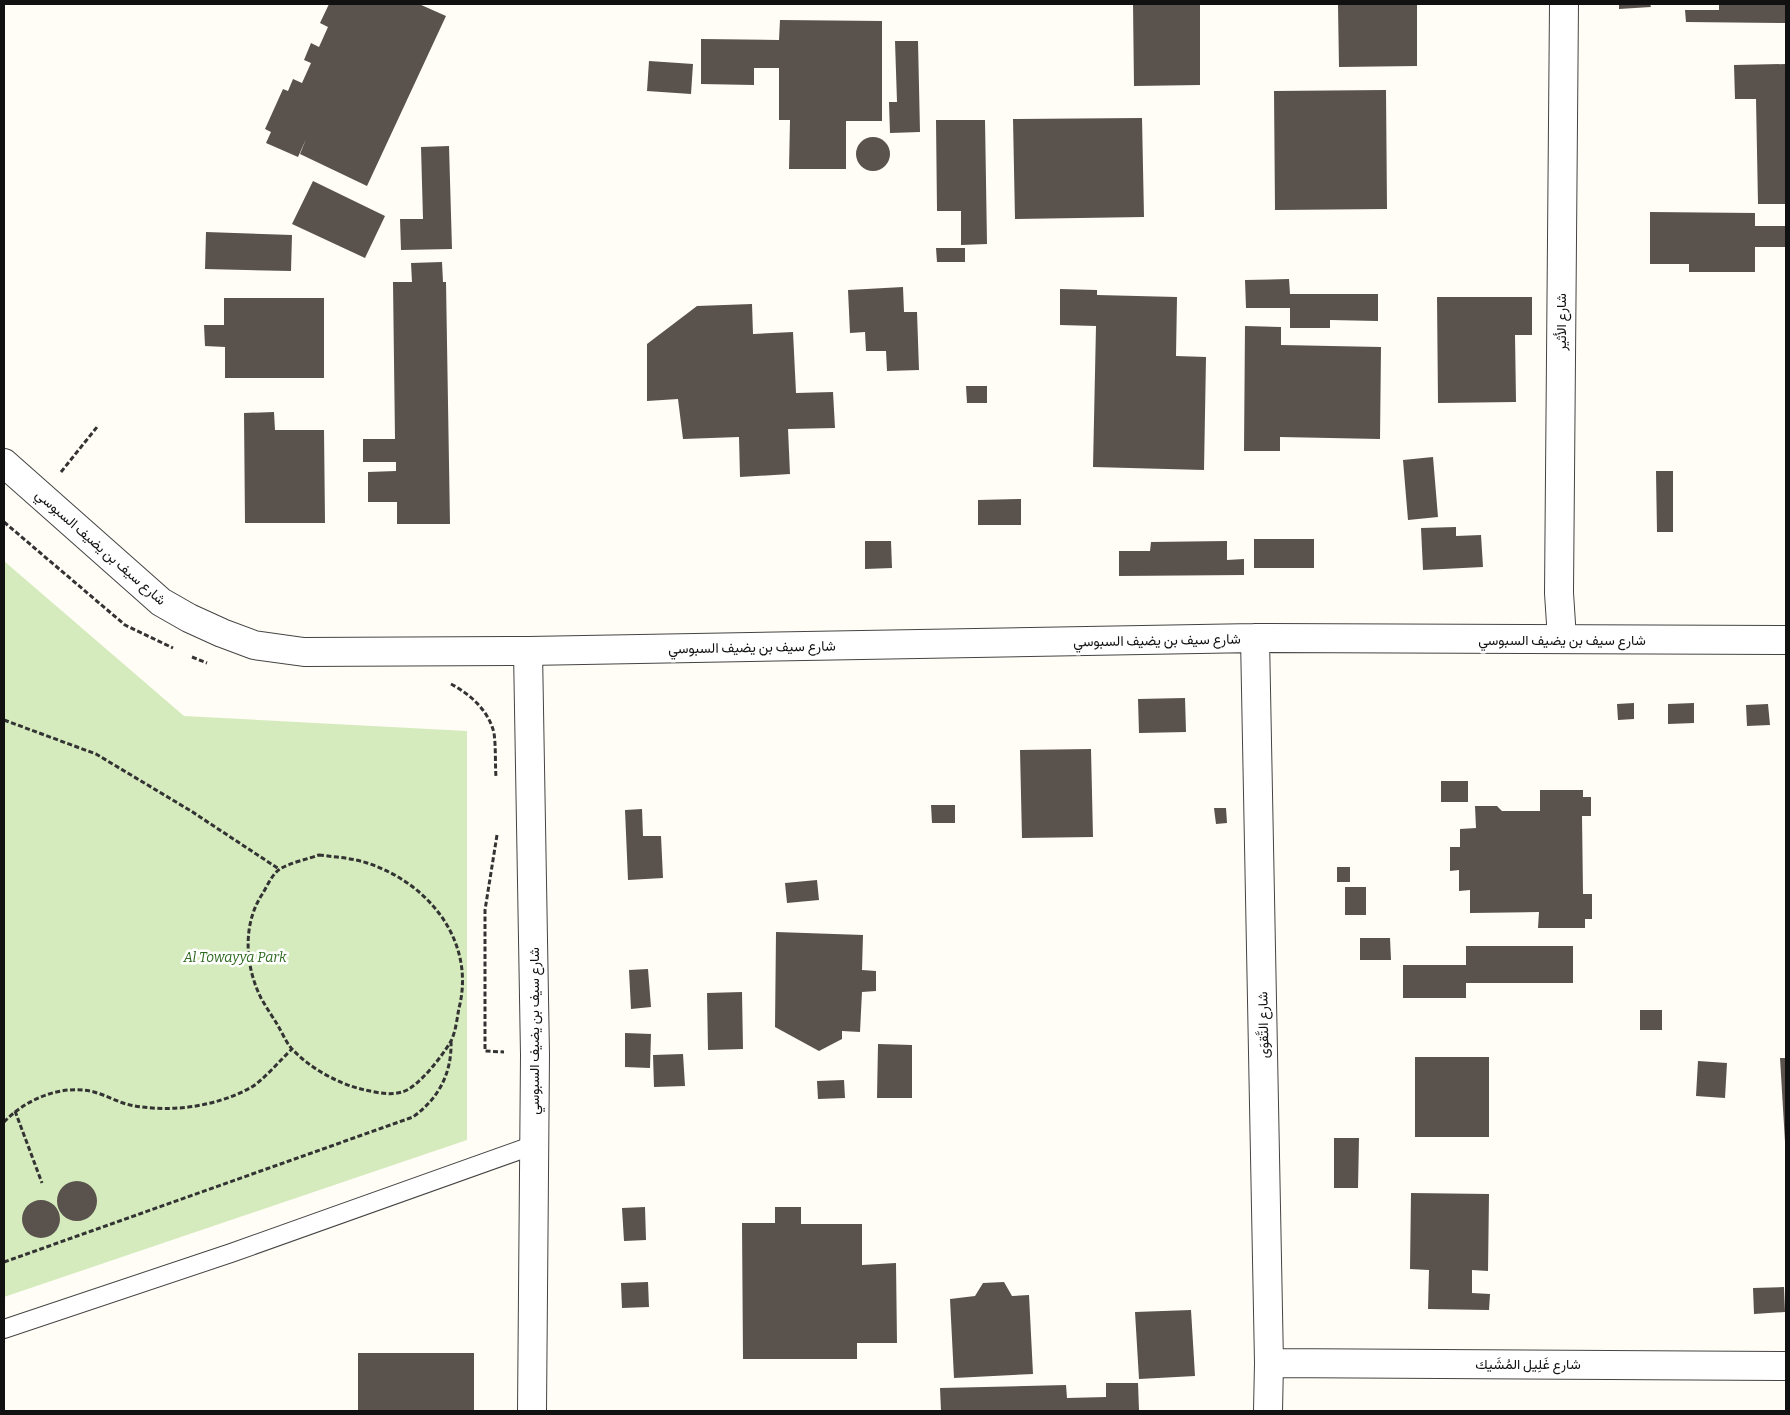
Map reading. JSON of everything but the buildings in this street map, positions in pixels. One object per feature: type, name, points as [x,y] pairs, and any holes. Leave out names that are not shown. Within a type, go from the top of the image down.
[{"type":"street","name":"شارع الأثير","points":[[1562,639],[1560,583],[1564,4]]},
{"type":"street","name":"شارع سيف بن يضيف السبوسي","points":[[4,463],[161,602],[222,634],[254,645],[304,652],[528,652],[1255,638],[1786,640]]},
{"type":"street","name":"شارع التَّقوَى","points":[[1255,638],[1269,1363],[1268,1411]]},
{"type":"street","name":"شارع سيف بن يضيف السبوسي","points":[[528,652],[535,1055],[532,1411]]},
{"type":"street","name":"شارع غَلِيل المُشَيك","points":[[1269,1363],[1786,1366]]},
{"type":"lane","points":[[4,1329],[231,1252],[534,1145]]},
{"type":"path","points":[[42,496],[97,427]]},
{"type":"path","points":[[4,522],[125,625],[176,649]]},
{"type":"path","points":[[185,653],[213,664]]},
{"type":"path","points":[[447,682],[477,702],[487,717],[494,732],[496,781]]},
{"type":"path","points":[[4,720],[96,754],[279,869]]},
{"type":"path","points":[[498,831],[485,910],[485,1051],[535,1055]]},
{"type":"path","points":[[4,1262],[413,1117],[426,1108],[436,1097],[449,1070],[452,1055],[451,1040],[463,992],[462,968],[456,943],[445,921],[430,901],[411,885],[391,873],[368,864],[344,858],[319,855],[279,869],[257,902],[251,920],[248,940],[249,960],[253,980],[261,998],[292,1049],[328,1076],[351,1087],[376,1093],[403,1092],[422,1080],[451,1040]]},
{"type":"path","points":[[4,1122],[15,1110],[32,1100],[70,1090],[90,1091],[130,1105],[174,1108],[196,1106],[224,1099],[251,1087],[292,1049]]},
{"type":"path","points":[[15,1110],[42,1183]]},
{"type":"green space","name":"Al Towayya Park","points":[[4,561],[184,716],[467,731],[467,1140],[4,1297]]}]
